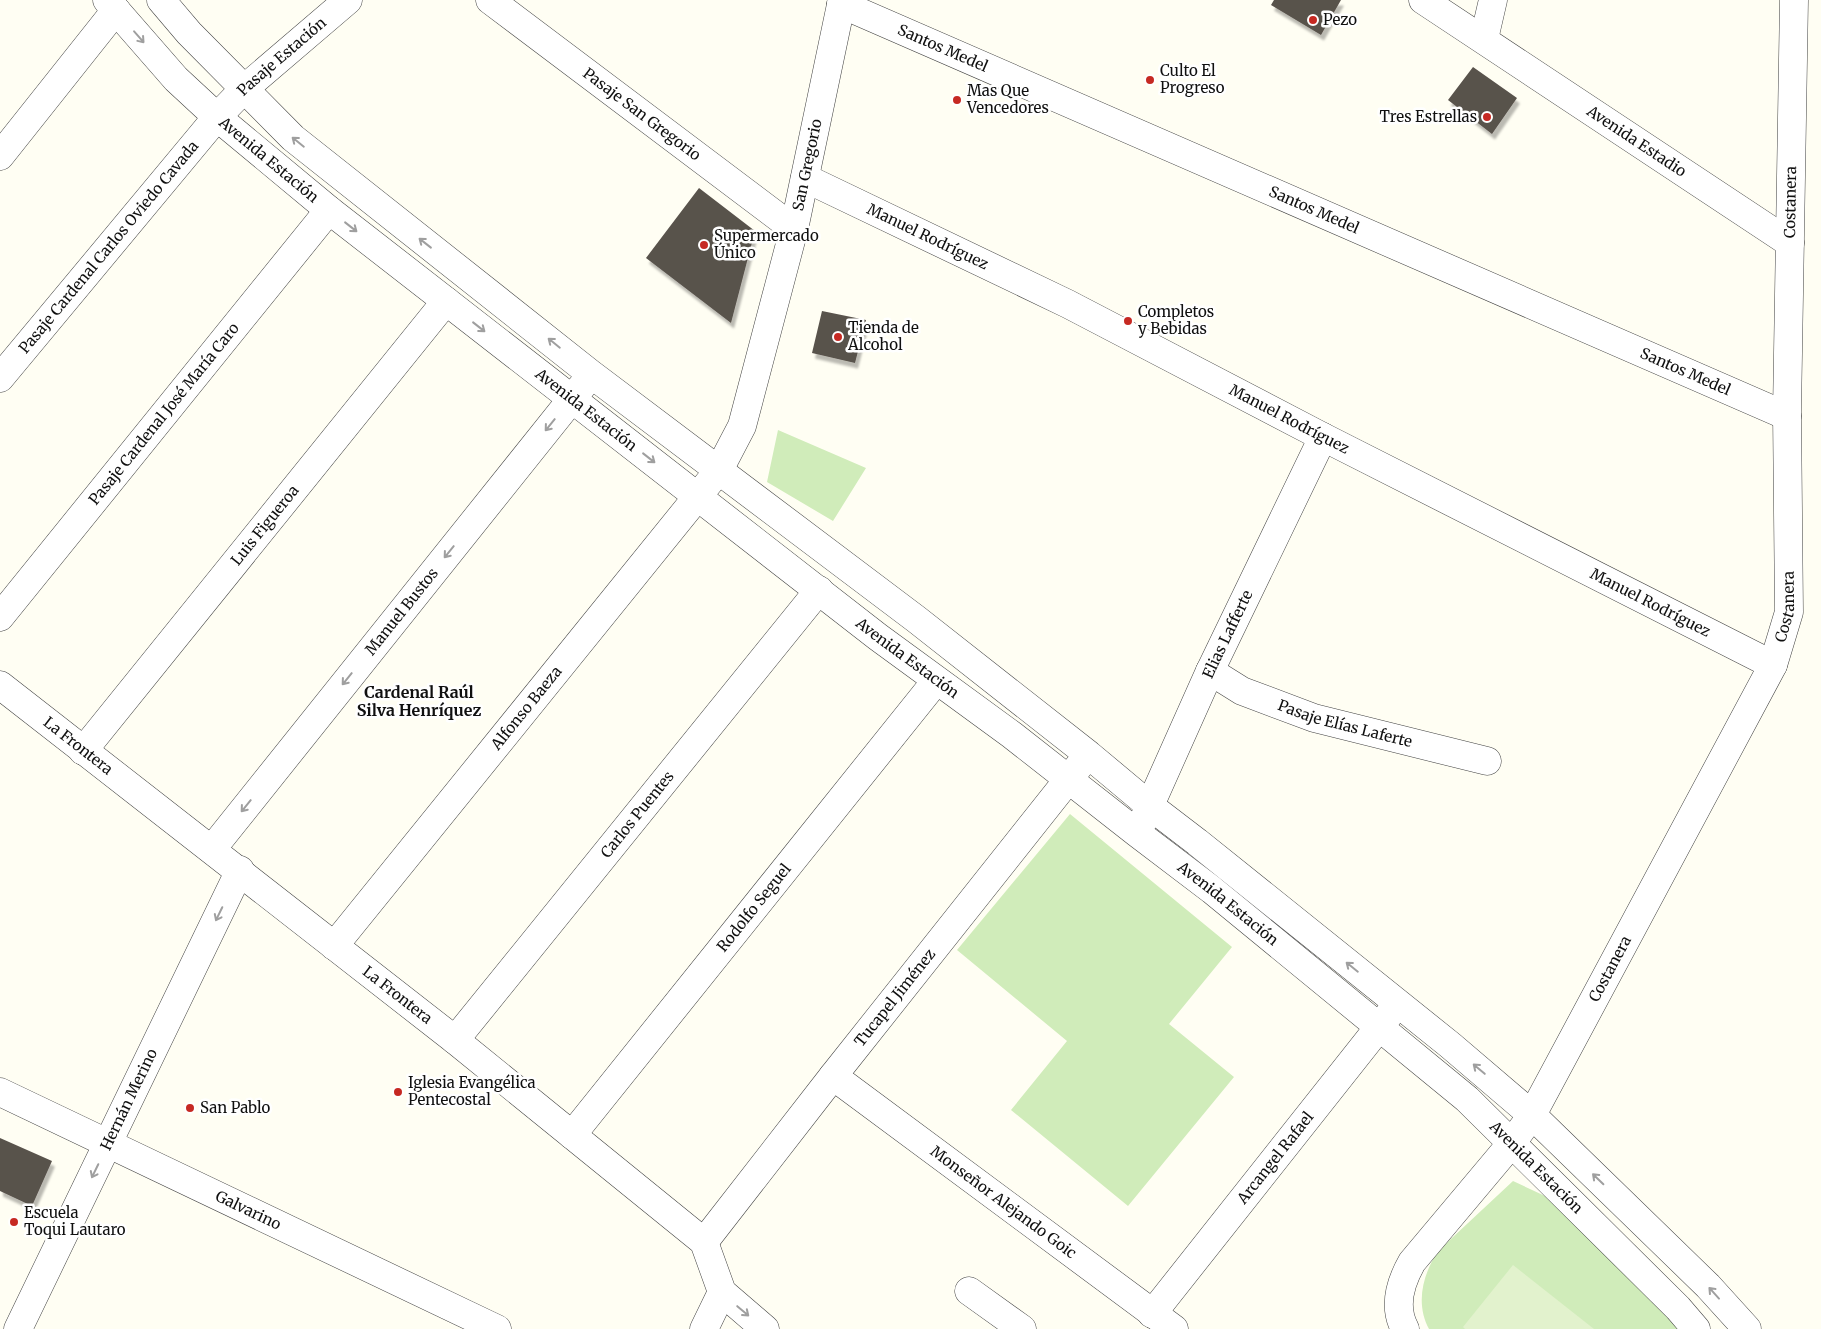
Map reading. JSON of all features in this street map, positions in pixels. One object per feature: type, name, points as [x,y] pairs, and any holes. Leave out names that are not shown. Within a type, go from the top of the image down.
[{"type":"street","name":"Avenida Estación","points":[[161,0],[189,32],[293,138],[591,374],[916,619],[1089,755],[1150,806],[1450,1045],[1532,1115],[1708,1286],[1747,1329]]},
{"type":"street","name":"Pasaje Estación","points":[[217,117],[244,89],[348,0]]},
{"type":"street","name":"Pasaje San Gregorio","points":[[490,0],[794,229]]},
{"type":"street","name":"Avenida Estadio","points":[[1423,0],[1790,243]]},
{"type":"street","points":[[1484,39],[1493,0]]},
{"type":"street","name":"Costanera","points":[[1406,1329],[1399,1308],[1399,1292],[1404,1276],[1412,1262],[1511,1144],[1532,1115],[1773,665],[1789,612],[1787,416],[1794,0]]},
{"type":"street","name":"San Gregorio","points":[[718,470],[742,426],[794,229],[841,2]]},
{"type":"street","name":"Santos Medel","points":[[841,2],[1787,416]]},
{"type":"street","name":"Avenida Estación","points":[[112,5],[176,79],[217,117],[329,210],[878,637],[1012,735],[1212,890],[1468,1099],[1511,1144],[1678,1308],[1696,1329]]},
{"type":"street","points":[[0,156],[112,5]]},
{"type":"street","name":"Pasaje Cardenal Carlos Oviedo Cavada","points":[[0,378],[217,117]]},
{"type":"street","name":"Manuel Rodríguez","points":[[805,178],[1068,304],[1324,437],[1773,665]]},
{"type":"street","name":"Pasaje Cardenal José María Caro","points":[[0,617],[329,210]]},
{"type":"street","name":"Luis Figueroa","points":[[83,751],[446,301]]},
{"type":"street","name":"Manuel Bustos","points":[[212,849],[591,374]]},
{"type":"street","name":"Elias Lafferte","points":[[1137,833],[1210,671],[1324,437]]},
{"type":"street","name":"Alfonso Baeza","points":[[334,946],[718,470]]},
{"type":"street","name":"Carlos Puentes","points":[[455,1040],[819,590]]},
{"type":"street","name":"Pasaje Elías Laferte","points":[[1210,671],[1242,691],[1314,718],[1487,761]]},
{"type":"street","name":"Rodolfo Seguel","points":[[572,1135],[936,681]]},
{"type":"street","name":"La Frontera","points":[[0,685],[83,751],[240,870],[455,1040],[704,1242]]},
{"type":"street","name":"Tucapel Jiménez","points":[[704,1242],[832,1076],[1089,755]]},
{"type":"street","name":"Hernán Merino","points":[[18,1329],[240,870]]},
{"type":"street","name":"Arcangel Rafael","points":[[1163,1321],[1379,1026],[1398,1003]]},
{"type":"street","name":"Monseñor Alejando Goic","points":[[832,1076],[1163,1321]]},
{"type":"street","name":"Galvarino","points":[[0,1092],[497,1329]]},
{"type":"street","points":[[704,1242],[722,1292],[765,1329]]},
{"type":"street","points":[[969,1291],[1022,1329]]},
{"type":"street","points":[[704,1329],[722,1292]]},
{"type":"green space","points":[[778,430],[866,468],[833,521],[767,482]]},
{"type":"green space","points":[[1070,814],[1232,947],[1169,1024],[1234,1077],[1128,1206],[1011,1110],[1067,1041],[957,950]]},
{"type":"green space","points":[[1513,1181],[1545,1196],[1636,1284],[1679,1329],[1429,1329],[1422,1309],[1423,1289],[1428,1269],[1438,1251]]},
{"type":"green space","points":[[1513,1265],[1594,1329],[1465,1329],[1463,1327]]},
{"type":"building","name":"Pezo","points":[[1274,0],[1341,0],[1321,35],[1271,5]]},
{"type":"building","name":"Tres Estrellas","points":[[1473,67],[1517,98],[1492,134],[1448,100]]},
{"type":"building","name":"Supermercado Único","points":[[699,188],[755,231],[731,323],[646,258]]},
{"type":"building","name":"Tienda de Alcohol","points":[[822,311],[866,320],[855,363],[812,353]]},
{"type":"building","points":[[0,1138],[52,1161],[32,1206],[0,1191]]},
{"type":"place","name":"Pezo","points":[[1313,20]]},
{"type":"place","name":"Culto El Progreso","points":[[1150,80]]},
{"type":"place","name":"Mas Que Vencedores","points":[[957,100]]},
{"type":"place","name":"Tres Estrellas","points":[[1487,117]]},
{"type":"place","name":"Supermercado Único","points":[[704,245]]},
{"type":"place","name":"Completos y Bebidas","points":[[1128,321]]},
{"type":"place","name":"Tienda de Alcohol","points":[[838,337]]},
{"type":"place","name":"Iglesia Evangélica Pentecostal","points":[[398,1092]]},
{"type":"place","name":"San Pablo","points":[[190,1108]]},
{"type":"place","name":"Escuela Toqui Lautaro","points":[[14,1222]]},
{"type":"district","name":"Cardenal Raúl Silva Henríquez","points":[[419,701]]}]
